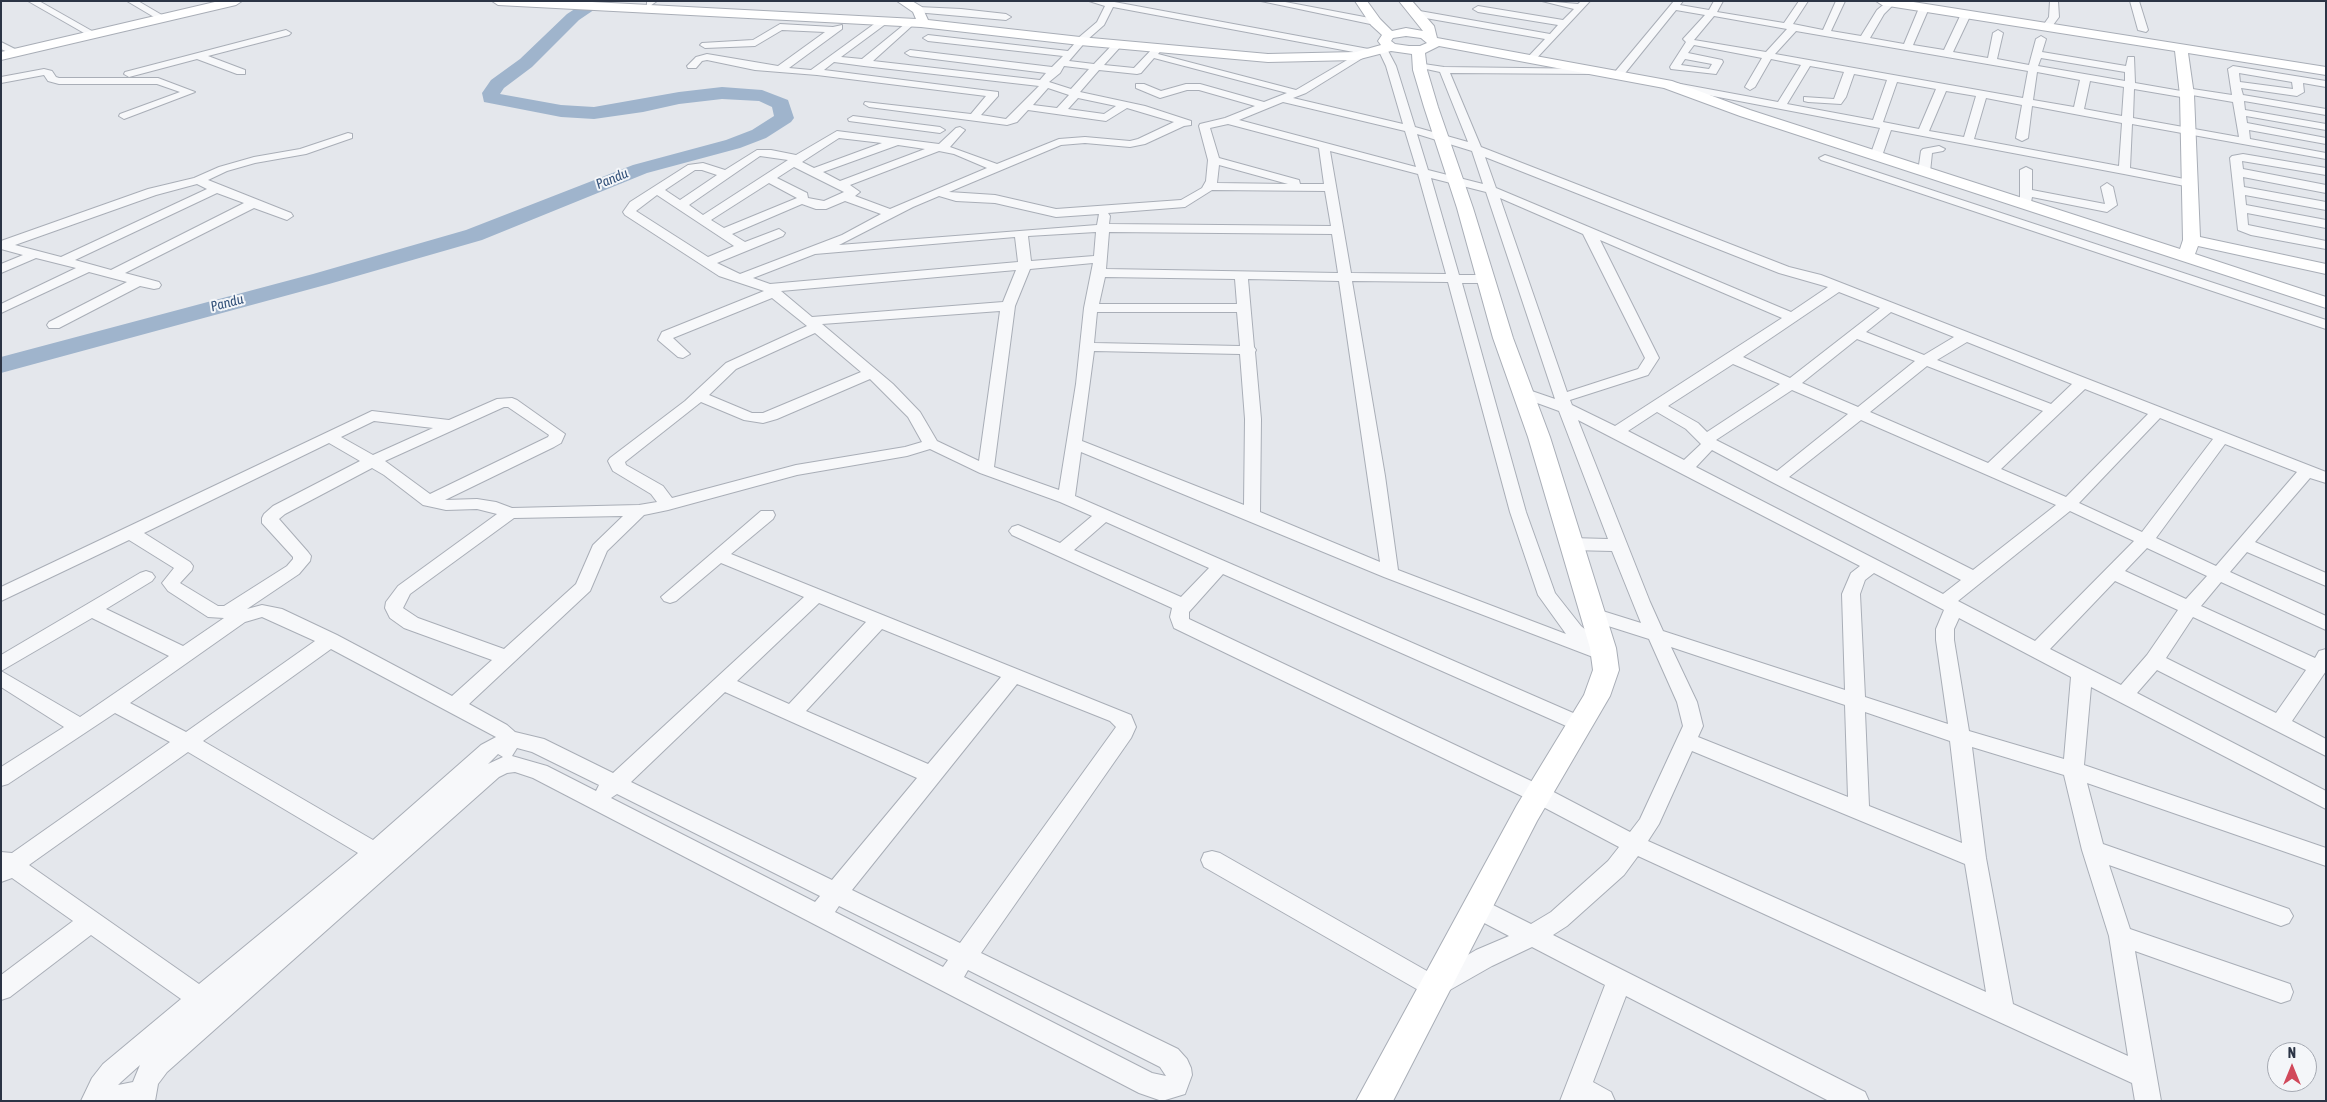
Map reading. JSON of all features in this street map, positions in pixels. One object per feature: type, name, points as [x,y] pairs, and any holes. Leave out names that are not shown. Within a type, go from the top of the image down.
[{"type":"street","points":[[32,1],[94,34]]},
{"type":"street","points":[[131,1],[162,18]]},
{"type":"street","points":[[1,56],[236,1]]},
{"type":"street","points":[[498,1],[546,4],[648,4],[884,21],[920,16],[1006,17]]},
{"type":"street","points":[[903,1],[920,16],[943,25],[1117,45],[1155,52],[1297,93]]},
{"type":"street","points":[[864,62],[920,16],[953,1]]},
{"type":"street","points":[[1092,1],[1380,47],[1419,58],[1444,70],[1595,71]]},
{"type":"street","points":[[1265,1],[1375,22]]},
{"type":"street","points":[[1318,1],[1357,6],[1375,22],[1380,47],[1391,66],[1423,172],[1518,512],[1547,596],[1574,631],[1604,656]]},
{"type":"street","points":[[1405,1],[1414,14],[1429,29],[1434,44],[1419,58]]},
{"type":"street","points":[[1471,1],[1494,27]]},
{"type":"street","points":[[1546,1],[1583,4]]},
{"type":"street","points":[[1750,87],[1768,56],[1790,26],[1790,14],[1804,1]]},
{"type":"street","points":[[1826,32],[1841,1]]},
{"type":"street","points":[[1955,1],[2047,27],[2143,30],[2326,59]]},
{"type":"street","points":[[2022,138],[2033,68],[2054,1]]},
{"type":"street","points":[[2134,1],[2143,30]]},
{"type":"street","points":[[1864,39],[1887,2],[2326,71]]},
{"type":"street","points":[[1691,42],[1688,39],[1722,3]]},
{"type":"street","points":[[1531,59],[1583,4]]},
{"type":"street","points":[[1618,75],[1677,4],[1712,13],[2129,85],[2237,98],[2326,112]]},
{"type":"street","points":[[1042,83],[1101,23],[1110,5]]},
{"type":"street","points":[[1908,46],[1924,8]]},
{"type":"street","points":[[1478,9],[1563,23]]},
{"type":"street","points":[[1414,14],[1551,37]]},
{"type":"street","points":[[1948,53],[1966,14]]},
{"type":"street","points":[[779,70],[849,19]]},
{"type":"street","points":[[816,72],[884,21]]},
{"type":"street","points":[[894,66],[943,25]]},
{"type":"street","points":[[705,45],[755,43],[780,27],[835,30]]},
{"type":"street","points":[[926,70],[962,42],[973,28]]},
{"type":"street","points":[[104,81],[286,33]]},
{"type":"street","points":[[833,59],[1042,83],[1075,93],[1126,104],[1183,122],[1204,126],[1228,121],[1297,93],[1380,47],[1416,33],[1432,39],[1531,59],[2190,183]]},
{"type":"street","points":[[1992,61],[1998,33]]},
{"type":"street","points":[[928,38],[1070,54]]},
{"type":"street","points":[[1682,55],[1691,42]]},
{"type":"street","points":[[1691,42],[2326,156]]},
{"type":"street","points":[[813,45],[846,49]]},
{"type":"street","points":[[1060,111],[1095,67],[1117,45]]},
{"type":"street","points":[[1,46],[16,53]]},
{"type":"street","points":[[910,54],[1059,67],[1095,67],[1137,71],[1155,52],[1268,58],[1323,58],[1380,47]]},
{"type":"street","points":[[2178,276],[2192,240],[2187,93],[2181,48]]},
{"type":"street","points":[[2037,54],[2130,70]]},
{"type":"street","points":[[197,56],[241,72]]},
{"type":"street","points":[[692,66],[699,59],[707,57],[779,70],[806,73],[816,72],[994,95]]},
{"type":"street","points":[[1374,1101],[1538,794],[1597,696],[1606,670],[1593,614],[1523,393],[1503,338],[1440,136],[1419,58]]},
{"type":"street","points":[[2124,171],[2131,59]]},
{"type":"street","points":[[1781,105],[1807,63]]},
{"type":"street","points":[[2326,84],[2233,69],[2242,125],[2238,157],[2236,158],[2242,208],[2242,227],[2326,245]]},
{"type":"street","points":[[1434,988],[1484,958],[1532,936],[1559,919],[1616,868],[1648,824],[1692,726],[1687,702],[1641,602],[1564,403],[1477,149],[1444,70]]},
{"type":"street","points":[[1828,114],[1841,97],[1850,70]]},
{"type":"street","points":[[1,80],[44,72],[48,73],[52,79],[59,81],[164,81],[190,92],[124,116]]},
{"type":"street","points":[[906,109],[946,72]]},
{"type":"street","points":[[2078,111],[2086,77]]},
{"type":"street","points":[[1876,156],[1893,78]]},
{"type":"street","points":[[973,118],[994,95],[1015,80]]},
{"type":"street","points":[[703,220],[837,134],[893,81]]},
{"type":"street","points":[[869,104],[1001,122],[1013,120],[1045,85],[1042,83]]},
{"type":"street","points":[[1668,84],[1745,113],[1924,172],[2026,198],[2185,258],[2321,300]]},
{"type":"street","points":[[1140,86],[1160,95],[1186,87],[1200,87],[1264,106]]},
{"type":"street","points":[[1923,132],[1942,87]]},
{"type":"street","points":[[1968,141],[1982,94]]},
{"type":"street","points":[[1788,95],[1832,103],[1837,102]]},
{"type":"street","points":[[940,113],[958,96]]},
{"type":"street","points":[[1283,98],[1440,136],[1477,149],[1784,270],[1837,287],[2326,478]]},
{"type":"street","points":[[1025,107],[1106,118],[1126,104]]},
{"type":"street","points":[[2240,112],[2326,127]]},
{"type":"street","points":[[853,119],[940,130]]},
{"type":"street","points":[[1228,121],[1491,190],[1792,318]]},
{"type":"street","points":[[742,278],[846,238],[937,192],[1059,142],[1085,140],[1130,144],[1141,142],[1183,122]]},
{"type":"street","points":[[2242,125],[2326,141]]},
{"type":"street","points":[[937,192],[956,197],[995,199],[1056,212],[1175,205],[1196,197],[1212,181],[1214,160],[1204,126]]},
{"type":"street","points":[[840,185],[939,148],[960,130]]},
{"type":"street","points":[[837,134],[958,152],[998,168]]},
{"type":"street","points":[[2,245],[136,197],[198,180],[223,168],[254,160],[302,152],[348,136]]},
{"type":"street","points":[[814,172],[896,142]]},
{"type":"street","points":[[1324,147],[1326,172],[1331,188],[1377,476],[1390,573]]},
{"type":"street","points":[[1924,172],[1928,151],[1939,149]]},
{"type":"street","points":[[680,205],[757,153],[770,153],[795,161],[854,192],[826,205],[816,205],[802,200],[723,233]]},
{"type":"street","points":[[2238,157],[2326,172]]},
{"type":"street","points":[[1825,158],[2326,325]]},
{"type":"street","points":[[1214,160],[1294,181],[1304,188]]},
{"type":"street","points":[[726,174],[703,166],[692,167],[634,204],[629,212],[724,273],[771,290],[872,373],[915,415],[930,444],[986,470],[1066,498],[1580,724]]},
{"type":"street","points":[[2026,170],[2026,198]]},
{"type":"street","points":[[2238,172],[2326,189]]},
{"type":"street","points":[[768,178],[803,196],[802,200]]},
{"type":"street","points":[[198,180],[287,216]]},
{"type":"street","points":[[1208,186],[1331,188]]},
{"type":"street","points":[[2026,198],[2107,208],[2110,205],[2108,187]]},
{"type":"street","points":[[63,261],[217,189]]},
{"type":"street","points":[[657,190],[744,247]]},
{"type":"street","points":[[2239,190],[2326,206]]},
{"type":"street","points":[[846,197],[891,214]]},
{"type":"street","points":[[113,274],[254,203]]},
{"type":"street","points":[[2242,208],[2326,224]]},
{"type":"street","points":[[1066,498],[1091,308],[1099,266],[1104,210]]},
{"type":"street","points":[[817,250],[1103,228],[1337,230]]},
{"type":"street","points":[[1564,403],[1643,372],[1652,358],[1589,232]]},
{"type":"street","points":[[986,470],[1008,306],[1025,265],[1021,233]]},
{"type":"street","points":[[707,262],[779,234]]},
{"type":"street","points":[[2192,240],[2326,269]]},
{"type":"street","points":[[2,245],[154,285]]},
{"type":"street","points":[[1,269],[35,254]]},
{"type":"street","points":[[683,354],[665,340],[667,335],[771,290],[1025,265],[1099,266],[1241,274],[1486,279]]},
{"type":"street","points":[[1,309],[87,268]]},
{"type":"street","points":[[1241,274],[1249,350],[1253,419],[1252,515]]},
{"type":"street","points":[[54,326],[139,281]]},
{"type":"street","points":[[1616,432],[1732,358],[1837,287]]},
{"type":"street","points":[[668,505],[657,490],[619,468],[616,461],[699,396],[726,370],[738,362],[813,324],[1008,306]]},
{"type":"street","points":[[1686,468],[1708,442],[1791,384],[1889,307]]},
{"type":"street","points":[[1091,308],[1245,308]]},
{"type":"street","points":[[1856,333],[2054,410]]},
{"type":"street","points":[[1778,478],[1926,360],[1965,337]]},
{"type":"street","points":[[1087,347],[1249,350]]},
{"type":"street","points":[[1732,358],[2068,504],[2326,624]]},
{"type":"street","points":[[699,396],[749,417],[763,418],[772,416],[872,373]]},
{"type":"street","points":[[1990,470],[2082,383]]},
{"type":"street","points":[[1523,393],[1564,403],[1616,432],[2326,801]]},
{"type":"street","points":[[129,532],[184,566],[183,570],[171,583],[174,587],[215,612],[228,612],[293,570],[301,562],[302,556],[271,522],[270,518],[273,514],[372,461],[494,405],[507,402],[558,436],[548,444],[429,502]]},
{"type":"street","points":[[1657,406],[1692,426],[1708,442],[1975,578]]},
{"type":"street","points":[[2002,1012],[1975,858],[1960,736],[1945,640],[1950,605],[1975,578],[2068,504],[2157,413]]},
{"type":"street","points":[[1,595],[372,416],[450,425]]},
{"type":"street","points":[[329,437],[390,471],[429,502],[446,505],[477,504],[496,507],[510,513],[638,510],[668,505],[796,470],[907,451],[930,444]]},
{"type":"street","points":[[2038,650],[2145,540],[2222,438]]},
{"type":"street","points":[[1073,443],[1390,573],[1604,656]]},
{"type":"street","points":[[2124,695],[2154,660],[2189,608],[2307,471]]},
{"type":"street","points":[[454,706],[584,588],[599,548],[638,510]]},
{"type":"street","points":[[507,658],[411,623],[397,613],[394,608],[395,602],[404,590],[510,513]]},
{"type":"street","points":[[670,596],[767,515]]},
{"type":"street","points":[[1062,551],[1103,515]]},
{"type":"street","points":[[1018,531],[1184,606]]},
{"type":"street","points":[[1571,544],[1619,545]]},
{"type":"street","points":[[2245,544],[2326,580]]},
{"type":"street","points":[[719,556],[1124,720],[1126,727],[1124,733],[947,981]]},
{"type":"street","points":[[1859,812],[1851,594],[1857,576],[1872,565]]},
{"type":"street","points":[[1220,567],[1180,610],[1178,618],[1181,623],[1538,794],[1634,844],[2002,1012],[2146,1088]]},
{"type":"street","points":[[2113,573],[2189,608],[2322,662],[2279,724]]},
{"type":"street","points":[[1,664],[146,577]]},
{"type":"street","points":[[596,801],[817,595]]},
{"type":"street","points":[[91,610],[184,655]]},
{"type":"street","points":[[1,778],[114,704],[239,617],[262,611],[275,614],[330,640],[500,730],[506,734],[508,741],[503,765]]},
{"type":"street","points":[[1593,614],[1960,736],[2074,770],[2326,856]]},
{"type":"street","points":[[792,714],[879,620]]},
{"type":"street","points":[[209,1004],[90,921],[5,865],[188,742],[330,640]]},
{"type":"street","points":[[2154,660],[2326,748]]},
{"type":"street","points":[[2080,672],[2081,688],[2074,770],[2093,850],[2121,936],[2146,1088]]},
{"type":"street","points":[[818,915],[1014,674]]},
{"type":"street","points":[[1,678],[79,726]]},
{"type":"street","points":[[722,683],[932,775]]},
{"type":"street","points":[[114,704],[188,742],[383,857]]},
{"type":"street","points":[[1686,740],[1975,858]]},
{"type":"street","points":[[94,1101],[101,1086],[112,1073],[209,1004],[383,857],[492,771],[503,765],[515,764],[524,766],[596,801],[1148,1084],[1165,1090],[1176,1085],[1178,1068],[1169,1058],[526,741],[508,741],[496,745],[488,751],[383,857]]},
{"type":"street","points":[[2093,850],[2281,916]]},
{"type":"street","points":[[1212,860],[1434,988]]},
{"type":"street","points":[[1477,908],[1856,1101]]},
{"type":"street","points":[[1,989],[90,921]]},
{"type":"street","points":[[2121,936],[2281,992]]},
{"type":"street","points":[[1602,1101],[1575,1094],[1619,981]]},
{"type":"street","points":[[107,1101],[142,1096],[147,1077],[209,1004]]},
{"type":"waterway","name":"Pandu","points":[[1,365],[321,279],[474,235],[640,169],[733,144],[759,134],[784,118],[781,104],[762,96],[722,93],[679,98],[643,106],[594,113],[561,111],[491,98],[491,93],[497,84],[526,63],[573,17],[599,1]]}]
